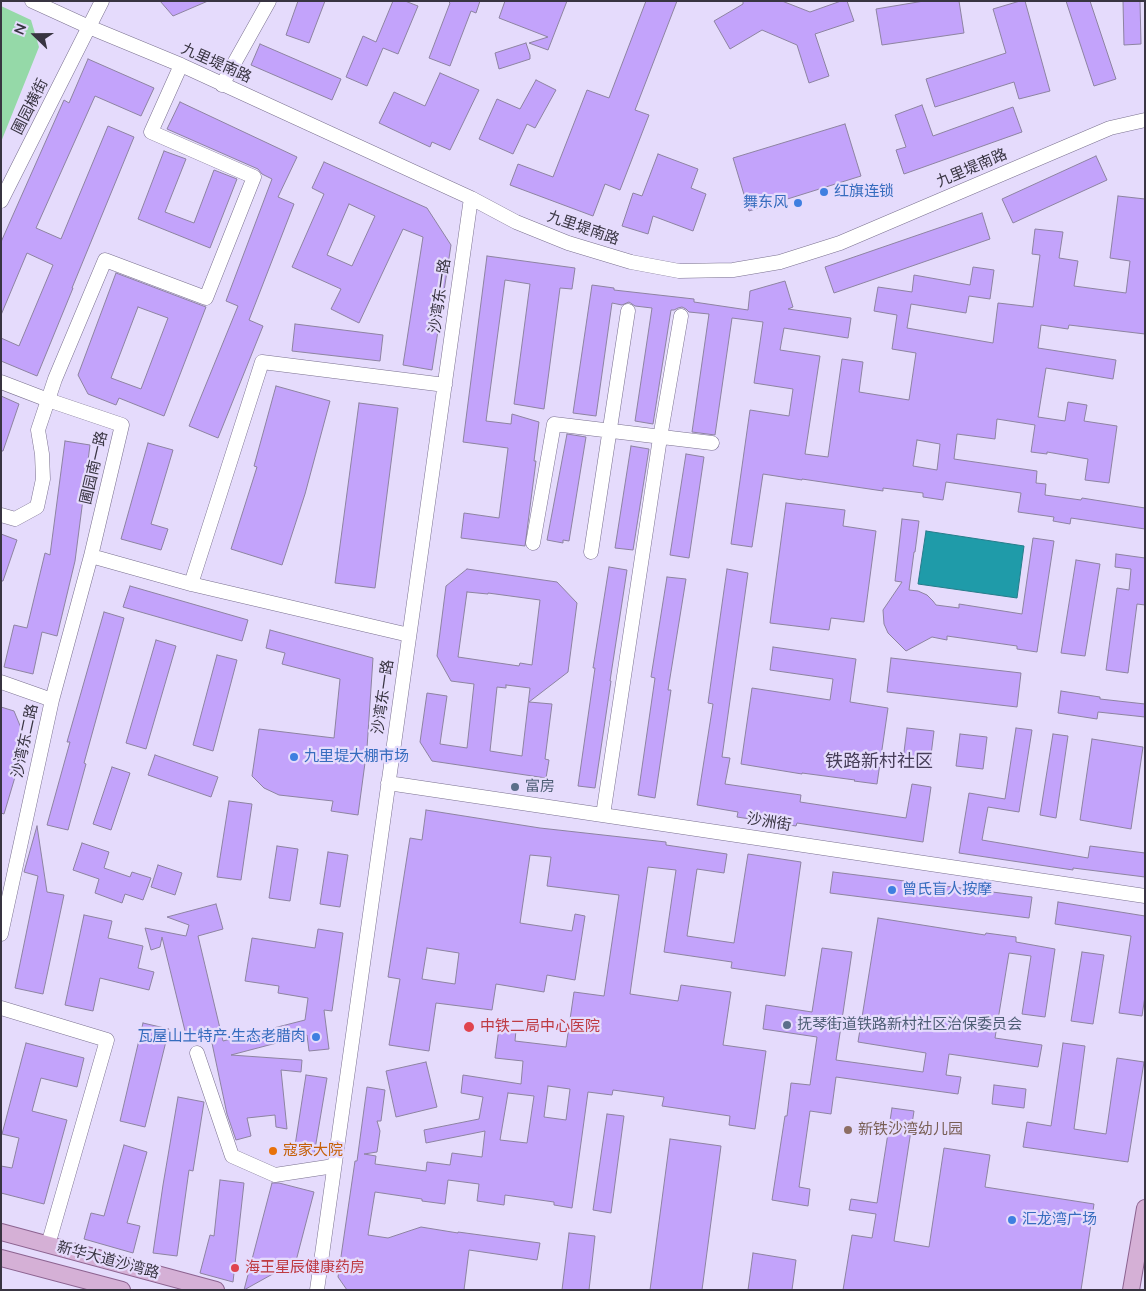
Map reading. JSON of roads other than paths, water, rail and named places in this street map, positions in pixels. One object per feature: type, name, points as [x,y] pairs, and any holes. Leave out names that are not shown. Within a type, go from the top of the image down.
[{"type":"main road","points":[[1131,1290],[1145,1208]]},
{"type":"main road","name":"新华大道沙湾路","points":[[1,1232],[216,1290]]},
{"type":"main road","name":"新华大道沙湾路","points":[[1,1258],[122,1290]]},
{"type":"street","name":"九里堤南路","points":[[32,1],[181,66],[471,198],[516,222],[568,244],[631,262],[680,271],[733,270],[780,262],[840,243],[1110,128],[1145,120]]},
{"type":"street","name":"圃园横街","points":[[1,201],[102,1]]},
{"type":"street","points":[[222,85],[269,1]]},
{"type":"street","points":[[1,515],[15,519],[37,507],[43,479],[42,454],[38,430],[55,380],[106,260],[206,298],[251,187],[254,178],[151,132],[181,66]]},
{"type":"street","name":"沙湾东一路","points":[[317,1290],[471,198]]},
{"type":"street","points":[[591,552],[628,311]]},
{"type":"street","points":[[603,815],[660,438],[681,316]]},
{"type":"street","points":[[191,584],[262,362],[445,385]]},
{"type":"street","name":"圃园南一路","points":[[1,382],[122,425],[91,556]]},
{"type":"street","points":[[534,543],[554,424],[712,443]]},
{"type":"street","points":[[91,556],[191,584],[410,635]]},
{"type":"street","name":"沙湾东二路","points":[[1,934],[52,700],[91,556]]},
{"type":"street","points":[[1,682],[52,700]]},
{"type":"street","name":"沙洲街","points":[[388,783],[1145,896]]},
{"type":"street","points":[[1,1008],[107,1040],[48,1245]]},
{"type":"street","points":[[197,1053],[232,1156],[275,1175],[334,1166]]},
{"type":"place","name":"红旗连锁","points":[[824,192]]},
{"type":"place","name":"舞东风","points":[[798,203]]},
{"type":"place","name":"九里堤大棚市场","points":[[294,757]]},
{"type":"place","name":"富房","points":[[515,787]]},
{"type":"place","name":"曾氏盲人按摩","points":[[892,890]]},
{"type":"place","name":"抚琴街道铁路新村社区治保委员会","points":[[787,1025]]},
{"type":"place","name":"中铁二局中心医院","points":[[469,1027]]},
{"type":"place","name":"瓦屋山土特产·生态老腊肉","points":[[316,1037]]},
{"type":"place","name":"新铁沙湾幼儿园","points":[[848,1130]]},
{"type":"place","name":"寇家大院","points":[[273,1151]]},
{"type":"place","name":"汇龙湾广场","points":[[1012,1220]]},
{"type":"place","name":"海王星辰健康药房","points":[[235,1268]]},
{"type":"district","name":"铁路新村社区","points":[[879,763]]}]
